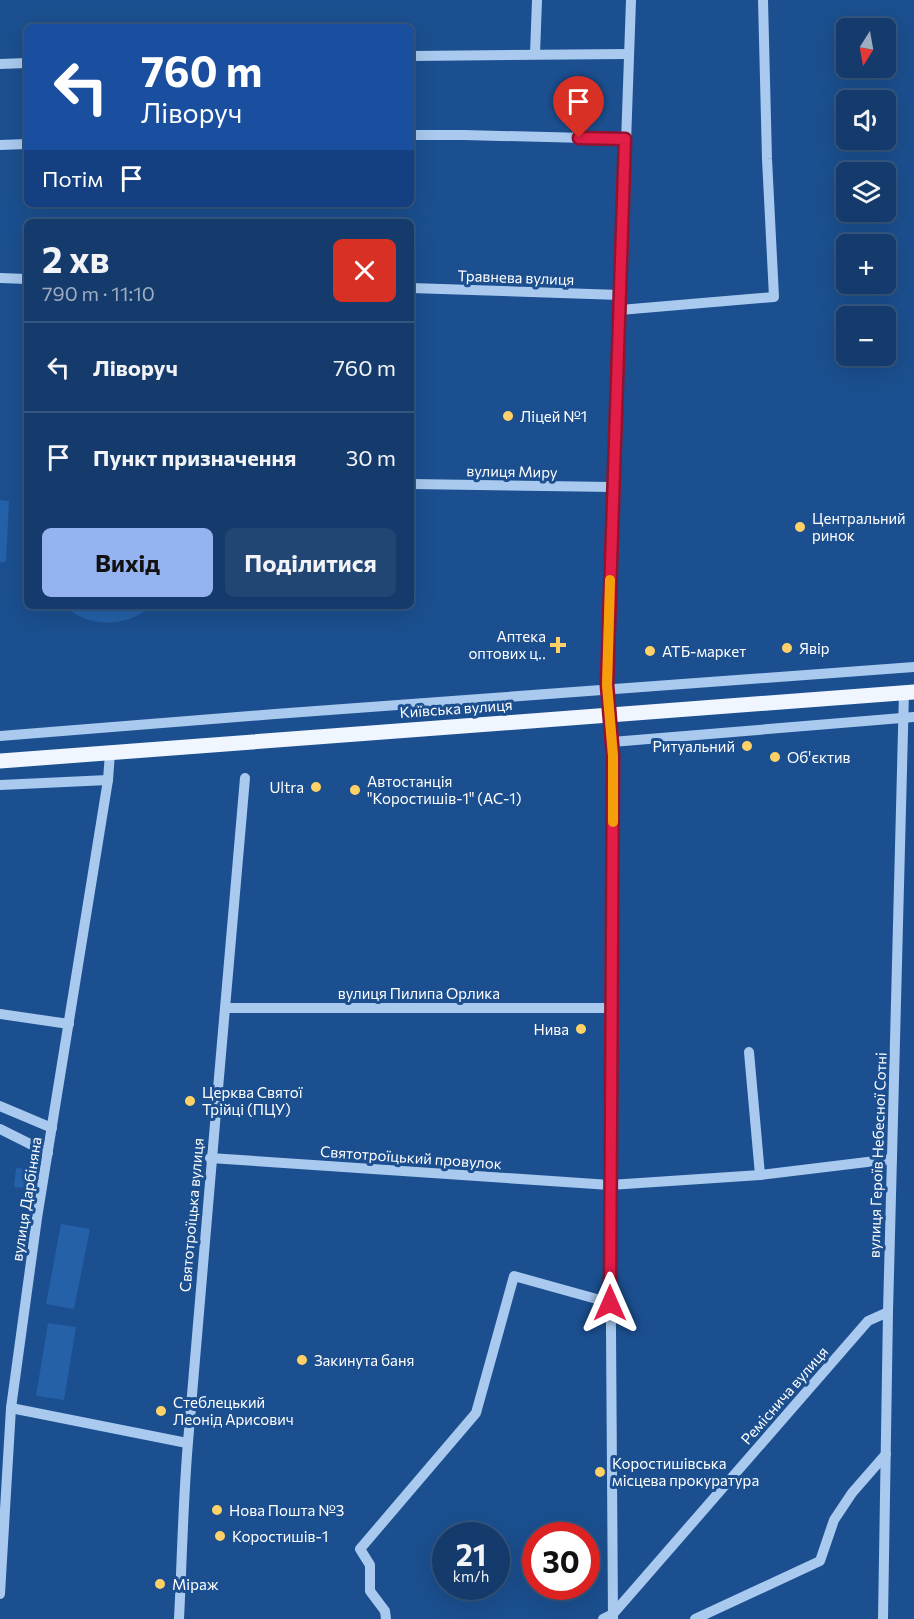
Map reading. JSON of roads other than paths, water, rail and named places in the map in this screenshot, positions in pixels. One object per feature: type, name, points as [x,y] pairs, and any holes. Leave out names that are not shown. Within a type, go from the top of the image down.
[{"type":"main road","name":"Київська вулиця","points":[[0,761],[909,692]]},
{"type":"street","points":[[535,54],[537,0]]},
{"type":"street","points":[[611,1618],[612,742],[607,689],[631,0]]},
{"type":"street","points":[[620,310],[774,297],[767,159],[763,0]]},
{"type":"street","points":[[414,56],[628,54]]},
{"type":"street","points":[[0,64],[24,63]]},
{"type":"street","points":[[414,135],[625,139]]},
{"type":"street","points":[[0,146],[24,144]]},
{"type":"street","points":[[0,279],[24,279]]},
{"type":"street","name":"Травнева вулиця","points":[[414,288],[620,295]]},
{"type":"street","name":"вулиця Миру","points":[[414,484],[613,488]]},
{"type":"street","name":"Київська вулиця","points":[[0,736],[607,689],[914,668]]},
{"type":"street","name":"вулиця Героїв Небесної Сотні","points":[[883,1619],[892,1159],[909,692]]},
{"type":"street","points":[[612,742],[908,717]]},
{"type":"street","name":"вулиця Дарбіняна","points":[[0,1594],[11,1408],[48,1153],[108,780],[110,753]]},
{"type":"street","name":"Святотроїцька вулиця","points":[[179,1619],[188,1443],[210,1158],[226,1008],[245,778]]},
{"type":"street","points":[[0,785],[108,780]]},
{"type":"street","name":"вулиця Пилипа Орлика","points":[[226,1008],[612,1008]]},
{"type":"street","points":[[0,1014],[69,1024]]},
{"type":"street","points":[[749,1052],[760,1175]]},
{"type":"street","points":[[0,1106],[52,1128]]},
{"type":"street","points":[[0,1129],[48,1153]]},
{"type":"street","name":"Святотроїцький провулок","points":[[210,1158],[610,1185],[760,1175],[892,1159]]},
{"type":"street","points":[[386,1619],[385,1611],[370,1591],[370,1564],[360,1549],[476,1413],[514,1276],[610,1303]]},
{"type":"street","name":"Реміснича вулиця","points":[[611,1618],[868,1321],[888,1312]]},
{"type":"street","points":[[11,1408],[188,1443]]},
{"type":"street","points":[[695,1619],[820,1561],[834,1520],[852,1493],[886,1454]]},
{"type":"place","name":"Ліцей №1","points":[[508,416]]},
{"type":"place","name":"Центральний ринок","points":[[800,527]]},
{"type":"place","name":"Аптека оптових ц‥","points":[[558,645]]},
{"type":"place","name":"Явір","points":[[787,648]]},
{"type":"place","name":"АТБ-маркет","points":[[650,651]]},
{"type":"place","name":"Ритуальний","points":[[747,746]]},
{"type":"place","name":"Об'єктив","points":[[775,757]]},
{"type":"place","name":"Ultra","points":[[316,787]]},
{"type":"place","name":"Автостанція \"Коростишів-1\" (АС-1)","points":[[355,790]]},
{"type":"place","name":"Нива","points":[[581,1029]]},
{"type":"place","name":"Церква Святої Трійці (ПЦУ)","points":[[190,1101]]},
{"type":"place","name":"Закинута баня","points":[[302,1360]]},
{"type":"place","name":"Стеблецький Леонід Арисович","points":[[161,1411]]},
{"type":"place","name":"Коростишівська місцева прокуратура","points":[[600,1472]]},
{"type":"place","name":"Нова Пошта №3","points":[[217,1510]]},
{"type":"place","name":"Коростишів-1","points":[[220,1536]]},
{"type":"place","name":"Міраж","points":[[160,1584]]}]
